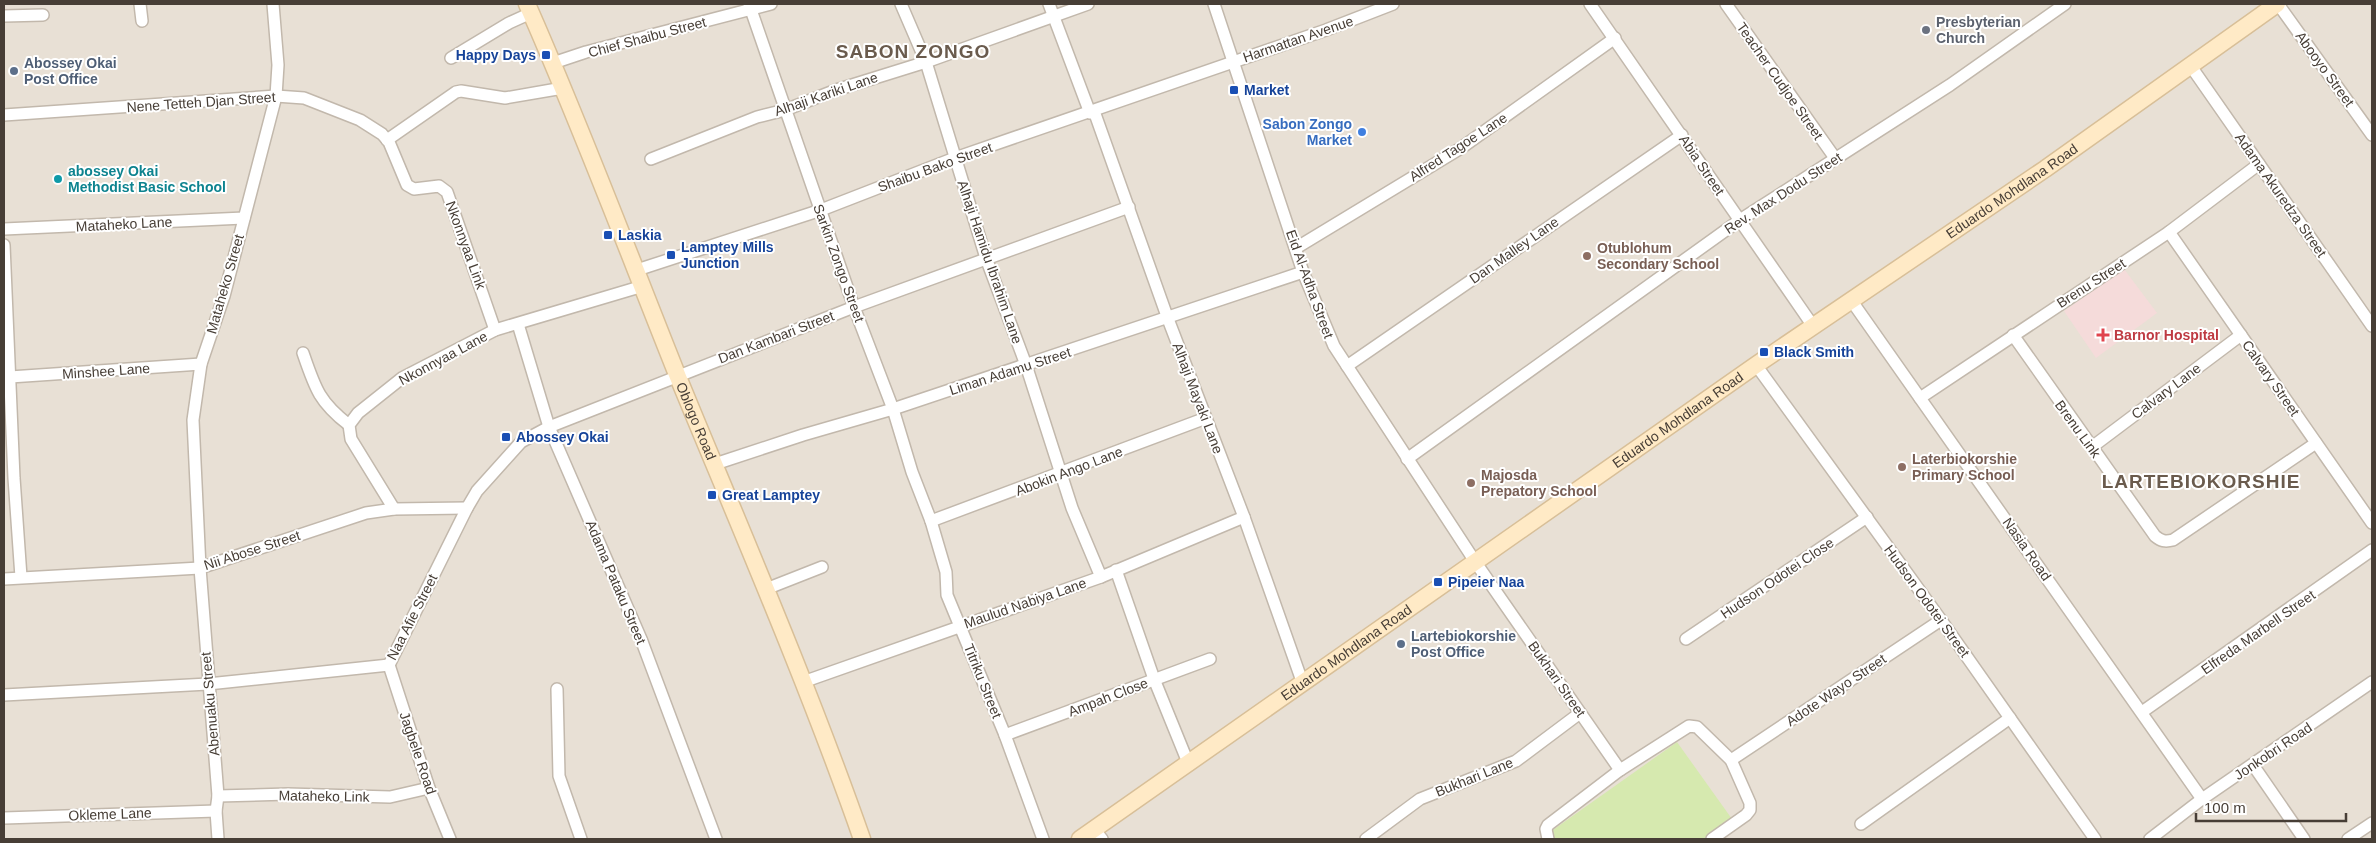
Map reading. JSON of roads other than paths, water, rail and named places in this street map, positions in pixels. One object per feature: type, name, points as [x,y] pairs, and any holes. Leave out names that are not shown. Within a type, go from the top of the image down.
[{"type":"main road","name":"Eduardo Mohdlana Road","points":[[1080,839],[1098,834],[1189,765],[1756,365],[2045,169],[2277,4]]},
{"type":"main road","name":"Oblogo Road","points":[[529,9],[563,88],[766,589],[862,839]]},
{"type":"street","points":[[140,4],[142,21]]},
{"type":"street","name":"Mataheko Street","points":[[200,568],[193,420],[202,364],[224,296],[276,96],[278,65],[273,4]]},
{"type":"street","name":"Chief Shaibu Street","points":[[553,64],[586,52],[750,7],[771,4]]},
{"type":"street","name":"Alhaji Hamidu Ibrahim Lane","points":[[901,4],[926,62],[986,258],[1026,365],[1072,508],[1101,577]]},
{"type":"street","name":"Alhaji Mayaki Lane","points":[[1049,4],[1129,207],[1168,319],[1244,517],[1303,684]]},
{"type":"street","name":"Alhaji Kariki Lane","points":[[651,159],[720,130],[785,110],[836,90],[926,62],[1088,4]]},
{"type":"street","name":"Eid Al-Adha Street","points":[[1214,4],[1304,272],[1334,346],[1476,563]]},
{"type":"street","name":"Harmattan Avenue","points":[[1232,62],[1326,30],[1393,4]]},
{"type":"street","name":"Abia Street","points":[[1590,4],[1813,326]]},
{"type":"street","name":"Teacher Cudjoe Street","points":[[1726,4],[1835,158]]},
{"type":"street","name":"Rev. Max Dodu Street","points":[[1407,459],[1740,220],[1950,84],[2065,4]]},
{"type":"street","name":"Abooyo Street","points":[[2277,4],[2372,135]]},
{"type":"street","name":"Sarkin Zongo Street","points":[[750,7],[854,307],[893,409],[912,472],[931,522]]},
{"type":"street","points":[[451,58],[529,9]]},
{"type":"street","points":[[4,16],[43,15]]},
{"type":"street","name":"Alfred Tagoe Lane","points":[[1296,248],[1461,148],[1615,38]]},
{"type":"street","name":"Shaibu Bako Street","points":[[637,270],[820,210],[955,158],[1232,62]]},
{"type":"street","name":"Adama Akuredza Street","points":[[2190,65],[2372,326]]},
{"type":"street","points":[[387,140],[450,95],[461,91],[505,98],[563,88]]},
{"type":"street","name":"Nene Tetteh Djan Street","points":[[4,115],[276,96],[304,98],[336,110],[360,120],[387,140]]},
{"type":"street","name":"Dan Malley Lane","points":[[1347,366],[1682,135]]},
{"type":"street","name":"Nkonnyaa Link","points":[[387,140],[394,149],[407,185],[414,189],[439,186],[447,192],[495,330]]},
{"type":"street","name":"Brenu Street","points":[[1920,398],[1948,381],[2012,334],[2169,232],[2260,164]]},
{"type":"street","name":"Dan Kambari Street","points":[[678,375],[854,307],[1129,207]]},
{"type":"street","name":"Mataheko Lane","points":[[4,229],[244,218]]},
{"type":"street","name":"Calvary Street","points":[[2169,232],[2372,523]]},
{"type":"street","points":[[4,245],[6,340],[10,377],[9,478],[21,577]]},
{"type":"street","name":"Liman Adamu Street","points":[[715,464],[803,435],[893,409],[1168,319],[1304,272]]},
{"type":"street","name":"Nkonnyaa Lane","points":[[350,425],[358,413],[402,378],[495,330],[611,293],[643,286]]},
{"type":"street","name":"Nasia Road","points":[[1851,300],[2202,798]]},
{"type":"street","name":"Adama Pataku Street","points":[[518,324],[549,427],[641,639],[714,827],[716,839]]},
{"type":"street","name":"Brenu Link","points":[[2012,334],[2155,536],[2166,542],[2193,527],[2316,443]]},
{"type":"street","name":"Calvary Lane","points":[[2092,447],[2241,335]]},
{"type":"street","points":[[303,353],[314,386],[329,409],[350,425],[351,439],[394,509]]},
{"type":"street","name":"Minshee Lane","points":[[10,377],[202,364]]},
{"type":"street","name":"Hudson Odotei Street","points":[[1756,365],[1942,620],[2095,839]]},
{"type":"street","name":"Naa Afie Street","points":[[4,695],[208,684],[389,665],[477,491],[521,442],[549,427],[678,375]]},
{"type":"street","name":"Abokin Ango Lane","points":[[931,522],[1206,418]]},
{"type":"street","name":"Nii Abose Street","points":[[4,579],[200,568],[366,513],[394,509],[467,508]]},
{"type":"street","name":"Maulud Nabiya Lane","points":[[803,682],[1101,577],[1244,517]]},
{"type":"street","name":"Hudson Odotei Close","points":[[1686,639],[1867,517]]},
{"type":"street","name":"Titriku Street","points":[[931,522],[946,572],[947,595],[1005,735],[1043,839]]},
{"type":"street","name":"Elfreda Marbell Street","points":[[2142,712],[2372,550]]},
{"type":"street","name":"Bukhari Street","points":[[1476,563],[1620,770]]},
{"type":"street","points":[[766,589],[822,567]]},
{"type":"street","name":"Abenuaku Street","points":[[200,568],[218,796],[216,810],[218,839]]},
{"type":"street","points":[[1116,570],[1154,679],[1189,765]]},
{"type":"street","name":"Adote Wayo Street","points":[[1731,760],[1942,620]]},
{"type":"street","name":"Ampah Close","points":[[1005,735],[1210,659]]},
{"type":"street","name":"Jagbele Road","points":[[389,665],[429,788],[450,839]]},
{"type":"street","name":"Jonkobri Road","points":[[2151,839],[2202,798],[2372,682]]},
{"type":"street","points":[[557,688],[559,776],[581,839]]},
{"type":"street","name":"Bukhari Lane","points":[[1366,839],[1420,799],[1516,761],[1580,713]]},
{"type":"street","points":[[1861,824],[2010,718]]},
{"type":"street","points":[[1548,839],[1546,829],[1548,825],[1620,770],[1689,726],[1697,727],[1731,760],[1750,803],[1750,810],[1712,839]]},
{"type":"street","points":[[2253,765],[2304,839]]},
{"type":"street","name":"Mataheko Link","points":[[218,796],[288,794],[390,797],[429,788]]},
{"type":"street","name":"Okleme Lane","points":[[4,818],[216,810]]},
{"type":"street","points":[[2348,839],[2372,823]]},
{"type":"place","name":"Presbyterian Church","points":[[1926,30]]},
{"type":"place","name":"Happy Days","points":[[546,55]]},
{"type":"place","name":"Abossey Okai Post Office","points":[[14,71]]},
{"type":"place","name":"Market","points":[[1234,90]]},
{"type":"place","name":"Sabon Zongo Market","points":[[1362,132]]},
{"type":"place","name":"abossey Okai Methodist Basic School","points":[[58,179]]},
{"type":"place","name":"Laskia","points":[[608,235]]},
{"type":"place","name":"Lamptey Mills Junction","points":[[671,255]]},
{"type":"place","name":"Otublohum Secondary School","points":[[1587,256]]},
{"type":"place","name":"Barnor Hospital","points":[[2103,335]]},
{"type":"place","name":"Black Smith","points":[[1764,352]]},
{"type":"place","name":"Abossey Okai","points":[[506,437]]},
{"type":"place","name":"Laterbiokorshie Primary School","points":[[1902,467]]},
{"type":"place","name":"Majosda Prepatory School","points":[[1471,483]]},
{"type":"place","name":"Great Lamptey","points":[[712,495]]},
{"type":"place","name":"Pipeier Naa","points":[[1438,582]]},
{"type":"place","name":"Lartebiokorshie Post Office","points":[[1401,644]]},
{"type":"district","name":"SABON ZONGO","points":[[913,51]]},
{"type":"district","name":"LARTEBIOKORSHIE","points":[[2201,481]]}]
